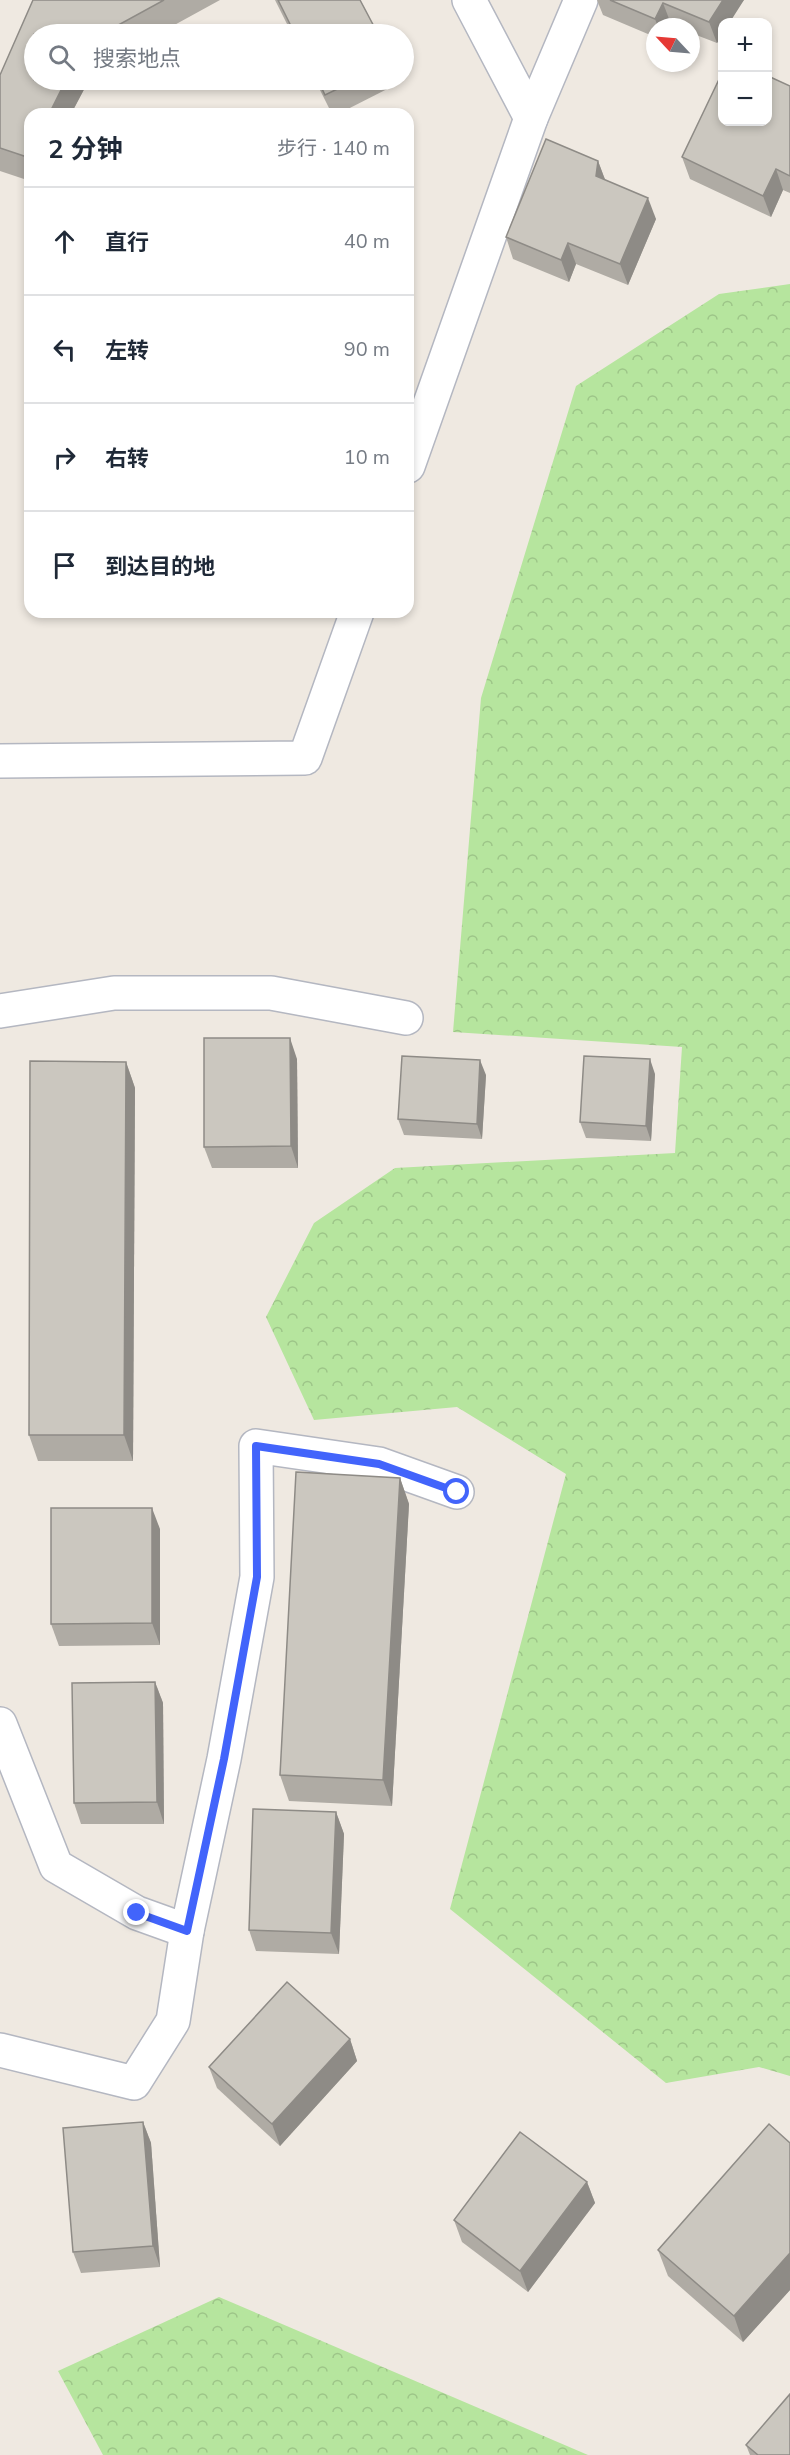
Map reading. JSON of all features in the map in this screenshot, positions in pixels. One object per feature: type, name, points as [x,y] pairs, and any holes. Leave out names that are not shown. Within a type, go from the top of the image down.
[{"type":"street","points":[[469,0],[531,118]]},
{"type":"street","points":[[414,449],[531,118],[581,0]]},
{"type":"street","points":[[0,761],[305,758],[355,618]]},
{"type":"street","points":[[0,1011],[114,993],[271,993],[406,1018]]},
{"type":"street","points":[[0,2050],[134,2083],[173,2020],[187,1931],[224,1759],[257,1577],[256,1446],[379,1464],[457,1492]]},
{"type":"street","points":[[0,1724],[57,1866],[137,1913],[187,1931]]},
{"type":"green space","points":[[790,284],[790,2076],[759,2067],[666,2083],[450,1909],[566,1474],[457,1407],[314,1420],[266,1317],[314,1223],[395,1168],[675,1153],[682,1047],[453,1032],[481,698],[576,386],[719,294]]},
{"type":"green space","points":[[219,2297],[588,2455],[103,2455],[58,2371]]},
{"type":"building","points":[[33,0],[164,0],[120,24],[24,24],[24,90],[61,90],[52,108],[24,108],[24,156],[0,148],[0,75]]},
{"type":"building","points":[[278,0],[360,0],[373,24],[290,24]]},
{"type":"building","points":[[610,0],[723,0],[709,22],[663,3],[656,18]]},
{"type":"building","points":[[772,78],[790,86],[790,176],[776,169],[763,196],[682,157],[718,81],[718,126],[772,126]]},
{"type":"building","points":[[323,90],[335,90],[325,95]]},
{"type":"building","points":[[546,139],[598,161],[596,176],[648,198],[620,264],[568,243],[561,260],[506,237]]},
{"type":"building","points":[[204,1038],[290,1038],[291,1146],[204,1147]]},
{"type":"building","points":[[402,1056],[480,1060],[477,1124],[398,1119]]},
{"type":"building","points":[[584,1056],[650,1059],[646,1126],[580,1122]]},
{"type":"building","points":[[30,1061],[126,1062],[124,1435],[29,1435]]},
{"type":"building","points":[[296,1472],[400,1478],[383,1780],[280,1775]]},
{"type":"building","points":[[51,1508],[152,1508],[152,1623],[51,1624]]},
{"type":"building","points":[[155,1682],[157,1802],[74,1803],[72,1683]]},
{"type":"building","points":[[253,1809],[336,1812],[331,1933],[249,1930]]},
{"type":"building","points":[[287,1982],[350,2039],[272,2124],[209,2067]]},
{"type":"building","points":[[143,2122],[153,2246],[73,2252],[63,2128]]},
{"type":"building","points":[[769,2124],[790,2143],[790,2253],[734,2316],[658,2250]]},
{"type":"building","points":[[520,2132],[587,2182],[520,2271],[454,2220]]},
{"type":"building","points":[[790,2394],[790,2455],[758,2455],[746,2445]]},
{"type":"route","points":[[137,1913],[187,1931],[224,1759],[257,1577],[256,1446],[379,1464],[457,1492]]}]
